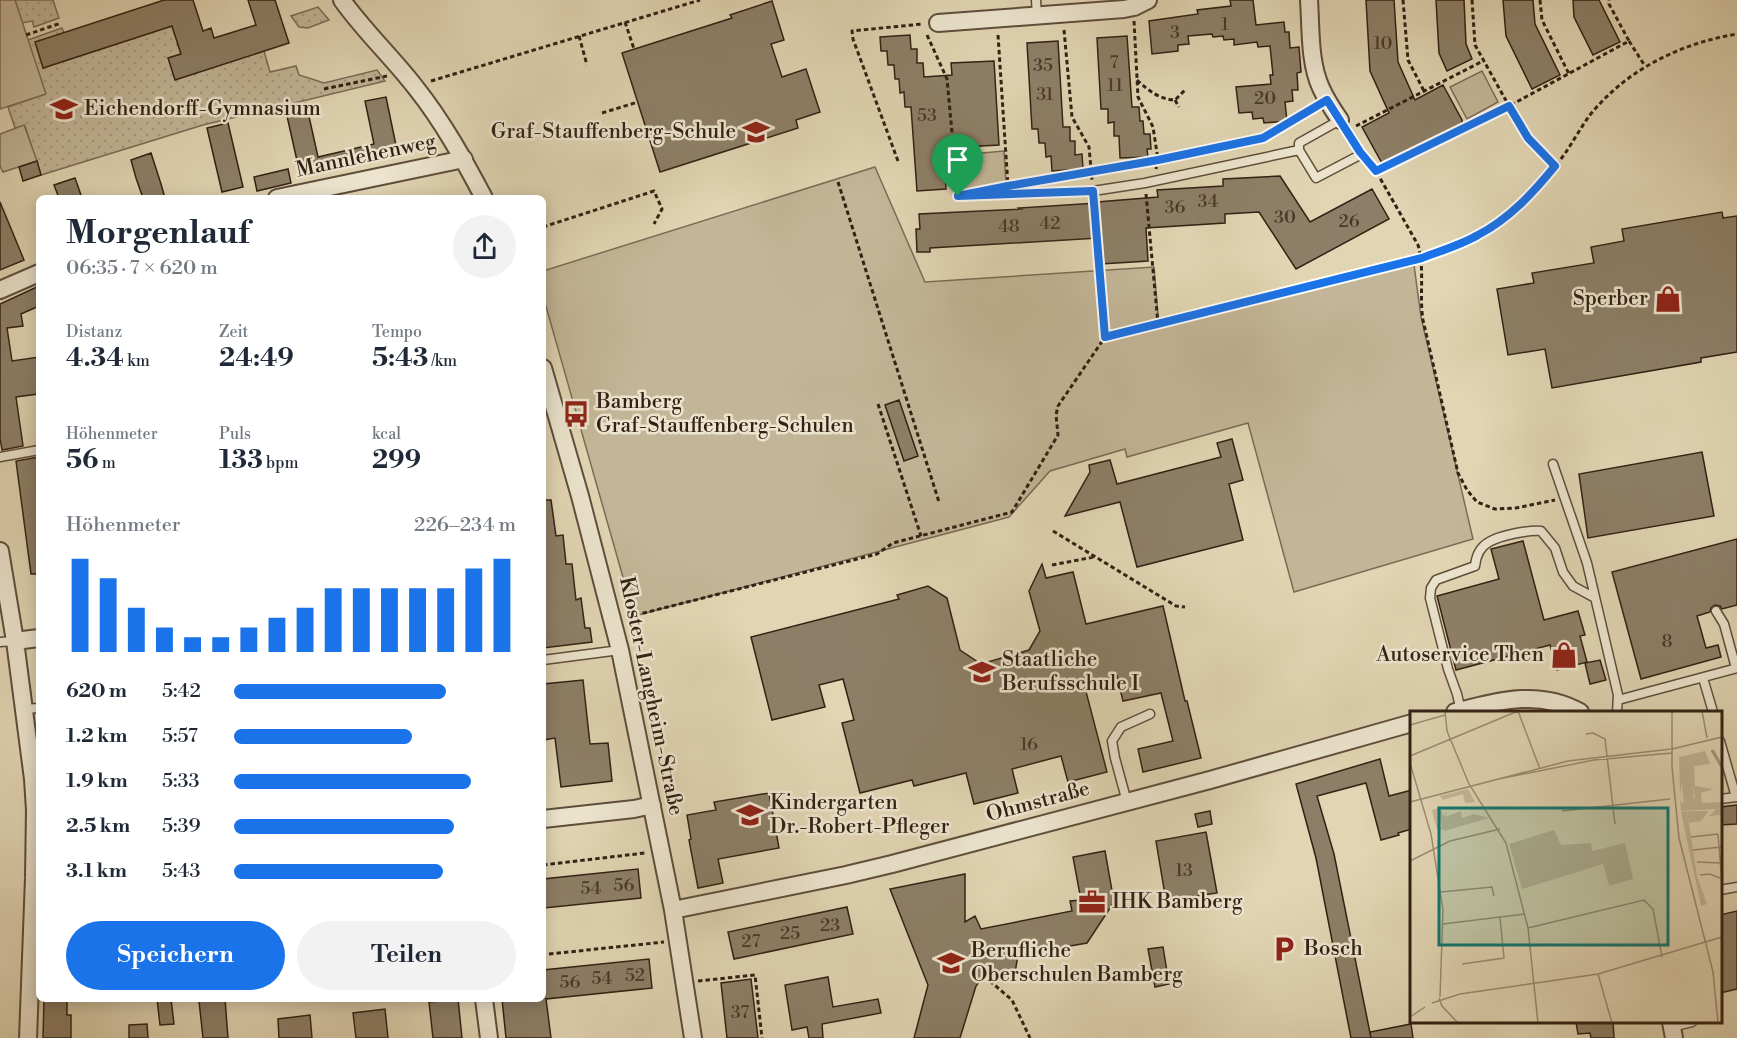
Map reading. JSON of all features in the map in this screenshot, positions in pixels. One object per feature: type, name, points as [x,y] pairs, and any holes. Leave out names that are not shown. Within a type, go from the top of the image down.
[{"type":"street","points":[[342,0],[432,109],[464,159],[482,195]]},
{"type":"street","points":[[1308,0],[1315,71],[1327,100],[1343,126]]},
{"type":"street","points":[[930,26],[997,18],[1036,8],[1063,13],[1141,4]]},
{"type":"street","name":"Mannlehenweg","points":[[291,195],[464,159]]},
{"type":"street","points":[[0,290],[36,274]]},
{"type":"street","name":"Kloster-Langheim-Straße","points":[[546,380],[580,496],[620,650],[662,851],[693,1038]]},
{"type":"street","points":[[0,551],[7,642],[31,709],[36,878],[28,1038]]},
{"type":"street","points":[[7,642],[36,638]]},
{"type":"street","points":[[1461,711],[1527,698],[1558,702],[1578,711]]},
{"type":"street","name":"Ohmstraße","points":[[673,910],[846,875],[1127,802],[1410,724]]},
{"type":"street","points":[[546,819],[652,805]]},
{"type":"street","points":[[484,1002],[489,1038]]},
{"type":"lane","points":[[1343,126],[1360,152],[1358,156],[1316,178],[1299,150],[1299,143],[1343,126]]},
{"type":"lane","points":[[1093,191],[1145,183],[1299,150]]},
{"type":"lane","points":[[0,457],[36,451]]},
{"type":"lane","points":[[1553,464],[1587,563],[1618,695],[1617,711]]},
{"type":"lane","points":[[1457,711],[1457,694],[1448,669],[1430,598],[1431,588],[1436,580],[1475,566],[1476,556],[1488,542],[1529,530],[1541,531],[1555,548],[1563,572],[1573,586],[1595,598]]},
{"type":"lane","points":[[1618,700],[1690,681],[1707,683],[1737,668],[1724,624],[1716,611]]},
{"type":"lane","points":[[546,660],[620,650]]},
{"type":"lane","points":[[1707,683],[1713,711]]},
{"type":"lane","points":[[1127,802],[1115,758],[1113,741],[1121,727],[1150,714]]},
{"type":"lane","points":[[1722,748],[1736,797]]},
{"type":"lane","points":[[1722,890],[1737,886]]},
{"type":"lane","points":[[1672,1029],[1689,1023]]},
{"type":"path","points":[[415,86],[700,0]]},
{"type":"path","points":[[1404,0],[1408,60],[1424,91]]},
{"type":"path","points":[[1472,0],[1475,45],[1528,138],[1555,166]]},
{"type":"path","points":[[1540,0],[1542,20],[1569,74]]},
{"type":"path","points":[[1609,0],[1629,41],[1645,66]]},
{"type":"path","points":[[1141,4],[1138,97],[1153,127],[1158,160]]},
{"type":"path","points":[[613,620],[877,554],[893,543],[1012,512],[1058,435],[1056,415],[1058,406],[1105,337],[1089,147],[1072,117],[1063,13]]},
{"type":"path","points":[[997,18],[1008,186]]},
{"type":"path","points":[[625,22],[634,49]]},
{"type":"path","points":[[26,34],[60,23]]},
{"type":"path","points":[[898,161],[852,31],[930,26],[947,79],[958,196]]},
{"type":"path","points":[[1105,337],[1422,258],[1478,236],[1501,221],[1531,195],[1555,166],[1589,116],[1610,93],[1645,66],[1700,42],[1737,34]]},
{"type":"path","points":[[579,36],[587,65]]},
{"type":"path","points":[[1376,171],[1509,106],[1629,41]]},
{"type":"path","points":[[1343,126],[1424,91],[1484,61]]},
{"type":"path","points":[[324,89],[403,73]]},
{"type":"path","points":[[1137,80],[1152,93],[1164,99],[1175,100]]},
{"type":"path","points":[[1175,100],[1185,90]]},
{"type":"path","points":[[1175,100],[1179,107]]},
{"type":"path","points":[[958,196],[1158,160],[1263,138],[1327,100]]},
{"type":"path","points":[[602,113],[638,102]]},
{"type":"path","points":[[1360,152],[1376,171],[1418,245],[1422,258],[1420,304],[1423,320],[1458,473],[1467,490],[1477,502],[1495,508],[1516,508],[1564,498]]},
{"type":"path","points":[[838,182],[939,502]]},
{"type":"path","points":[[1145,183],[1158,324]]},
{"type":"path","points":[[546,226],[654,191],[662,209],[654,224]]},
{"type":"path","points":[[958,196],[1093,191]]},
{"type":"path","points":[[878,404],[921,536]]},
{"type":"path","points":[[1053,531],[1176,606],[1185,607]]},
{"type":"path","points":[[1052,565],[1095,556]]},
{"type":"path","points":[[546,866],[662,851]]},
{"type":"path","points":[[549,954],[678,941]]},
{"type":"path","points":[[684,982],[755,975],[762,1038]]},
{"type":"path","points":[[984,976],[1012,1000],[1030,1038]]},
{"type":"shaded area","points":[[0,0],[15,0],[46,94],[0,109]]},
{"type":"shaded area","points":[[15,0],[53,0],[59,18],[34,27],[32,21],[22,23]]},
{"type":"shaded area","points":[[318,7],[329,20],[308,28],[299,27],[291,16]]},
{"type":"shaded area","points":[[172,26],[181,54],[168,58],[264,51],[270,72],[296,66],[299,75],[324,83],[377,70],[385,81],[203,125],[41,175],[25,126],[15,128],[8,107],[45,94],[28,40],[62,28],[64,33],[43,68]]},
{"type":"shaded area","points":[[1482,71],[1498,102],[1467,119],[1450,87]]},
{"type":"shaded area","points":[[24,125],[37,161],[3,172],[0,166],[0,134]]},
{"type":"shaded area","points":[[1004,151],[1006,184],[963,191],[960,155]]},
{"type":"shaded area","points":[[875,167],[925,282],[1154,267],[1159,327],[1278,295],[1414,265],[1421,317],[1473,539],[1294,592],[1248,423],[1127,457],[1125,449],[1050,471],[1009,517],[634,616],[546,307],[546,270]]},
{"type":"building","points":[[164,0],[193,0],[203,31],[211,28],[214,38],[256,25],[248,0],[275,0],[289,43],[175,80],[168,58],[181,54],[172,26],[43,68],[35,42]]},
{"type":"building","points":[[1230,0],[1253,0],[1256,25],[1284,22],[1285,32],[1289,32],[1290,48],[1299,47],[1301,72],[1297,73],[1298,90],[1292,90],[1293,101],[1285,102],[1287,121],[1264,123],[1263,118],[1253,119],[1252,112],[1239,113],[1236,87],[1271,84],[1270,75],[1273,75],[1270,46],[1258,47],[1257,42],[1234,45],[1234,39],[1224,40],[1223,36],[1213,37],[1212,34],[1188,36],[1189,44],[1178,45],[1178,51],[1152,54],[1149,21],[1198,14],[1197,10],[1231,6]]},
{"type":"building","points":[[1366,0],[1394,0],[1398,62],[1415,100],[1443,85],[1462,120],[1462,125],[1383,165],[1362,127],[1389,113],[1370,71]]},
{"type":"building","points":[[1436,0],[1464,0],[1466,44],[1472,59],[1447,71],[1439,53]]},
{"type":"building","points":[[1503,0],[1533,0],[1535,24],[1560,75],[1532,89],[1506,36]]},
{"type":"building","points":[[1573,0],[1599,0],[1620,42],[1593,55],[1574,17]]},
{"type":"building","points":[[772,1],[784,40],[771,44],[782,77],[806,69],[820,112],[796,120],[798,128],[660,172],[622,53],[732,18],[730,15]]},
{"type":"building","points":[[910,35],[911,49],[917,49],[917,63],[923,63],[924,77],[952,75],[951,63],[994,61],[999,145],[944,148],[946,189],[917,191],[911,107],[905,107],[904,92],[900,93],[899,79],[895,79],[894,65],[888,65],[887,51],[881,51],[880,37]]},
{"type":"building","points":[[1127,36],[1132,107],[1139,107],[1144,134],[1150,134],[1151,149],[1147,149],[1148,157],[1120,158],[1119,136],[1114,136],[1114,122],[1108,123],[1108,109],[1101,109],[1097,38]]},
{"type":"building","points":[[1058,41],[1063,127],[1070,127],[1070,141],[1075,141],[1075,155],[1082,154],[1083,169],[1052,171],[1051,156],[1046,157],[1045,143],[1039,143],[1038,129],[1032,129],[1027,43]]},
{"type":"building","points":[[386,97],[398,155],[300,174],[285,107],[306,103],[318,157],[374,144],[365,101]]},
{"type":"building","points":[[228,123],[243,187],[222,192],[207,128]]},
{"type":"building","points":[[151,153],[164,195],[142,195],[131,160]]},
{"type":"building","points":[[37,161],[41,175],[23,181],[19,167]]},
{"type":"building","points":[[288,169],[291,183],[257,191],[254,177]]},
{"type":"building","points":[[1280,176],[1310,222],[1372,189],[1389,219],[1296,269],[1259,212],[1225,214],[1225,223],[1146,228],[1148,261],[1101,264],[1099,238],[930,248],[930,252],[917,252],[916,229],[920,229],[919,214],[1021,209],[1019,208],[1158,197],[1157,190],[1223,186],[1223,179]]},
{"type":"building","points":[[75,178],[81,195],[58,195],[54,185]]},
{"type":"building","points":[[0,202],[24,260],[0,270]]},
{"type":"building","name":"Sperber","points":[[1722,212],[1723,218],[1737,216],[1737,352],[1701,358],[1701,362],[1552,388],[1545,349],[1508,355],[1497,289],[1534,283],[1532,273],[1594,263],[1591,247],[1624,241],[1622,229]]},
{"type":"building","points":[[36,287],[36,307],[21,314],[23,326],[7,328],[12,361],[36,357],[36,394],[16,397],[23,446],[2,450],[0,438],[0,304]]},
{"type":"building","points":[[899,400],[918,456],[904,461],[885,405]]},
{"type":"building","points":[[1232,439],[1243,480],[1229,484],[1243,540],[1137,567],[1120,502],[1065,516],[1090,472],[1089,465],[1110,460],[1117,484],[1221,457],[1217,443]]},
{"type":"building","points":[[1702,452],[1714,516],[1588,538],[1579,474]]},
{"type":"building","points":[[36,458],[36,574],[31,574],[16,461]]},
{"type":"building","points":[[546,500],[551,500],[556,536],[563,535],[566,564],[572,564],[576,600],[581,598],[585,628],[590,628],[592,642],[546,648]]},
{"type":"building","points":[[1737,539],[1737,605],[1722,609],[1715,605],[1710,612],[1697,616],[1706,648],[1718,645],[1721,657],[1641,679],[1612,572]]},
{"type":"building","points":[[1523,541],[1544,620],[1578,611],[1585,635],[1580,636],[1587,662],[1557,670],[1550,645],[1456,670],[1437,596],[1499,579],[1491,549]]},
{"type":"building","points":[[1042,564],[1046,578],[1073,572],[1086,624],[1163,606],[1201,758],[1143,772],[1138,749],[1173,741],[1161,693],[1123,701],[1117,676],[1084,684],[1107,772],[1068,782],[1061,756],[1012,769],[1018,793],[974,804],[966,773],[914,786],[912,780],[860,793],[842,723],[854,720],[843,679],[819,685],[825,707],[772,720],[751,637],[899,599],[897,595],[928,586],[947,598],[960,650],[981,664],[1029,650],[1040,631],[1029,591]]},
{"type":"building","points":[[1600,660],[1606,680],[1590,684],[1585,663]]},
{"type":"building","points":[[583,680],[590,744],[608,743],[612,781],[561,787],[555,738],[546,740],[546,684]]},
{"type":"building","points":[[1380,759],[1389,796],[1410,791],[1410,830],[1381,840],[1366,783],[1317,796],[1334,854],[1371,1038],[1351,1038],[1316,858],[1296,784]]},
{"type":"building","points":[[769,793],[779,848],[718,859],[723,883],[698,888],[687,815],[716,810],[714,802]]},
{"type":"building","points":[[1737,805],[1737,824],[1722,825],[1722,807]]},
{"type":"building","points":[[1210,811],[1212,824],[1198,827],[1195,814]]},
{"type":"building","points":[[1206,832],[1217,893],[1166,901],[1156,841]]},
{"type":"building","points":[[1105,851],[1114,902],[1087,943],[1018,955],[1014,979],[986,973],[976,986],[960,1038],[914,1038],[928,985],[890,889],[965,874],[965,922],[975,916],[981,929],[1072,911],[1070,901],[1081,900],[1073,857]]},
{"type":"building","points":[[638,869],[641,898],[546,908],[546,879]]},
{"type":"building","points":[[847,907],[853,934],[734,959],[728,932]]},
{"type":"building","points":[[1737,911],[1737,989],[1722,993],[1722,915]]},
{"type":"building","points":[[1163,947],[1169,984],[1155,987],[1148,949]]},
{"type":"building","points":[[649,959],[652,988],[546,999],[546,970]]},
{"type":"building","points":[[828,977],[833,1007],[878,999],[881,1013],[822,1024],[823,1038],[809,1038],[807,1027],[792,1030],[785,985]]},
{"type":"building","points":[[751,979],[758,1038],[727,1038],[721,983]]},
{"type":"building","points":[[546,999],[551,1038],[506,1038],[502,1002],[546,1002]]},
{"type":"building","points":[[44,1002],[67,1002],[67,1015],[71,1015],[71,1038],[43,1038]]},
{"type":"building","points":[[157,1002],[171,1002],[174,1024],[160,1025]]},
{"type":"building","points":[[199,1002],[225,1002],[228,1038],[203,1038]]},
{"type":"building","points":[[429,1002],[458,1002],[462,1038],[433,1038]]},
{"type":"building","points":[[385,1009],[388,1038],[356,1038],[353,1013]]},
{"type":"building","points":[[310,1015],[312,1038],[279,1038],[278,1019]]},
{"type":"building","points":[[1576,1023],[1613,1023],[1614,1038],[1591,1038],[1590,1033],[1578,1034]]},
{"type":"building","points":[[147,1024],[148,1038],[129,1038],[129,1025]]},
{"type":"building","points":[[1411,1024],[1413,1038],[1371,1038],[1370,1032]]},
{"type":"place","name":"Eichendorff-Gymnasium","points":[[64,109]]},
{"type":"place","name":"Graf-Stauffenberg-Schule","points":[[756,132]]},
{"type":"place","name":"Sperber","points":[[1668,299]]},
{"type":"place","name":"Bamberg Graf-Stauffenberg-Schulen","points":[[576,414]]},
{"type":"place","name":"Autoservice Then","points":[[1564,655]]},
{"type":"place","name":"Staatliche Berufsschule I","points":[[982,672]]},
{"type":"place","name":"Kindergarten Dr.-Robert-Pfleger","points":[[750,815]]},
{"type":"place","name":"IHK Bamberg","points":[[1092,902]]},
{"type":"place","name":"Bosch","points":[[1284,949]]},
{"type":"place","name":"Berufliche Oberschulen Bamberg","points":[[951,963]]},
{"type":"route","points":[[1327,100],[1360,152],[1376,171],[1509,106],[1528,138],[1555,166],[1531,195],[1501,221],[1478,236],[1452,247],[1422,258],[1105,337],[1093,191],[958,196],[1158,160],[1263,138],[1327,100]]}]
